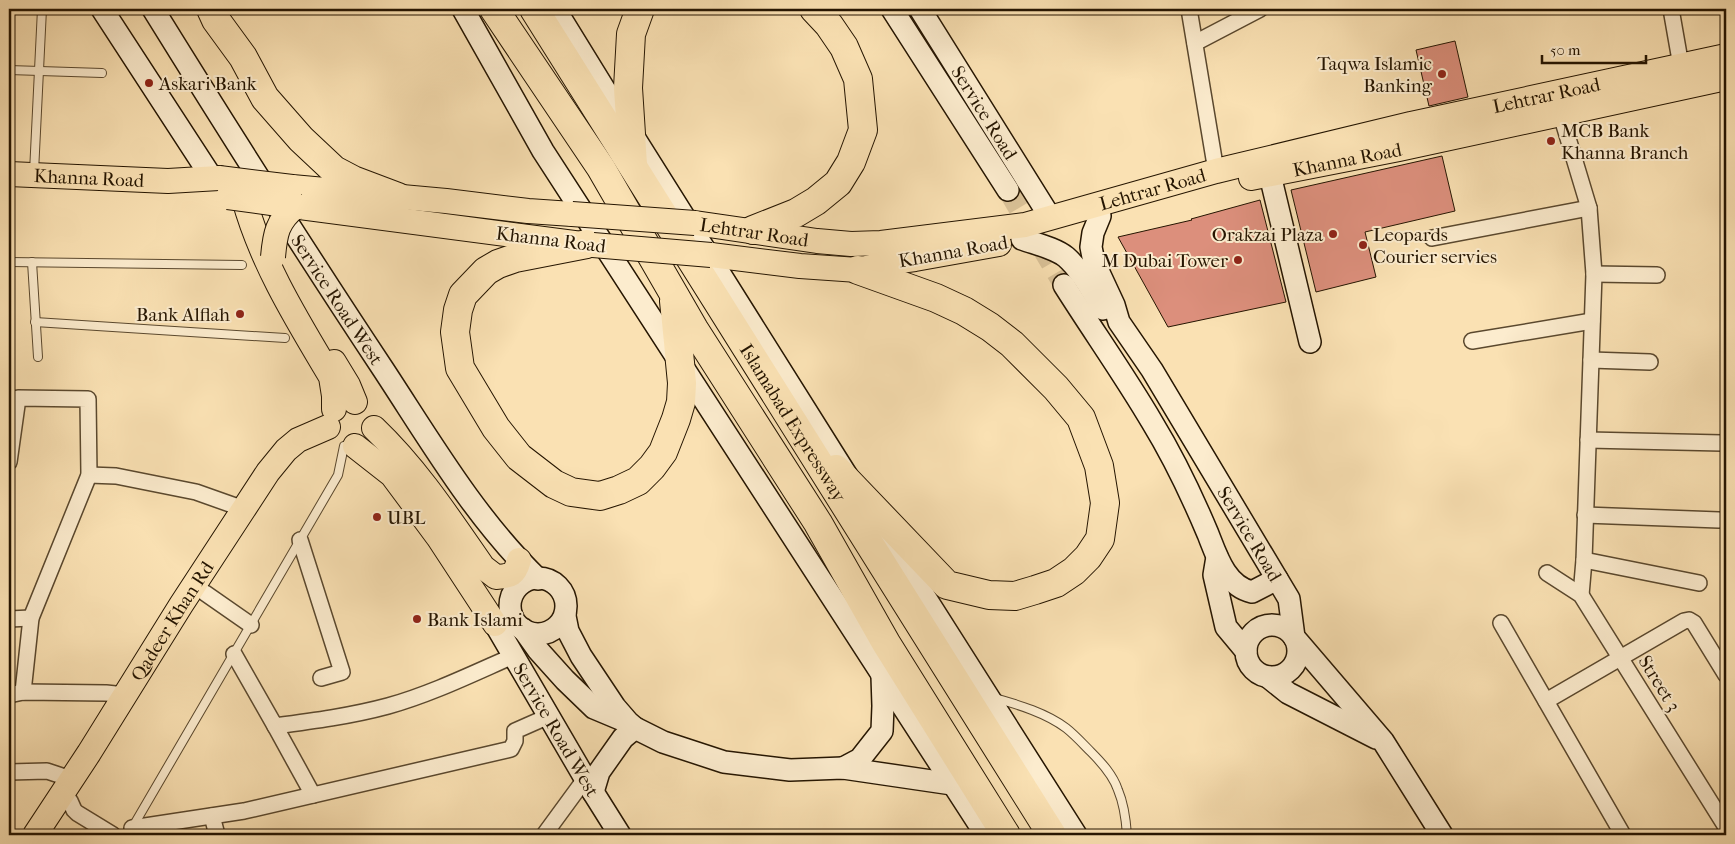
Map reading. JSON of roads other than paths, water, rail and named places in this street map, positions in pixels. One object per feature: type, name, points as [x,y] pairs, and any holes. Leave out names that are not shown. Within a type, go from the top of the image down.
[{"type":"highway","points":[[211,9],[216,20],[243,57],[266,98],[301,140],[334,170],[398,197]]},
{"type":"highway","name":"Islamabad Expressway","points":[[494,9],[601,168],[694,329],[818,523],[886,643],[1006,835]]},
{"type":"highway","name":"Islamabad Expressway","points":[[534,9],[1052,835]]},
{"type":"highway","points":[[633,166],[628,88],[631,34],[640,9]]},
{"type":"highway","points":[[753,230],[796,213],[816,201],[838,183],[851,162],[863,130],[858,79],[844,47],[829,25],[814,9]]},
{"type":"highway","points":[[590,245],[515,258],[498,264],[486,272],[463,296],[458,310],[456,332],[460,368],[496,428],[519,457],[554,484],[572,492],[600,496],[638,481],[663,452],[681,402],[682,383],[673,293]]},
{"type":"highway","points":[[792,422],[947,585],[989,595],[1015,596],[1036,590],[1056,583],[1074,571],[1088,558],[1100,539],[1105,503],[1099,466],[1081,418],[1056,388],[1012,344],[990,327],[964,311],[936,298],[858,270]]},
{"type":"main road","name":"Lehtrar Road","points":[[572,214],[695,223],[753,230],[817,242],[851,244],[881,243],[991,231],[1025,225],[1216,171],[1411,124],[1726,56]]},
{"type":"main road","name":"Khanna Road","points":[[9,174],[168,182],[226,188],[590,245],[858,270],[892,262],[1022,239],[1221,184],[1399,149],[1726,78]]},
{"type":"main road","name":"Khanna Road","points":[[226,188],[296,200],[398,197],[572,214]]},
{"type":"main road","points":[[226,188],[252,227],[266,262],[331,377],[342,428],[392,475],[438,537],[510,623]]},
{"type":"main road","points":[[296,200],[278,225],[273,257],[348,386],[342,428]]},
{"type":"main road","points":[[342,428],[367,408],[372,414],[374,428],[401,454],[483,567],[496,577],[504,576],[511,574],[516,569],[519,560]]},
{"type":"main road","points":[[342,428],[367,440],[374,428]]},
{"type":"main road","name":"Qadeer Khan Rd","points":[[47,835],[70,790],[125,694],[268,472],[286,450],[298,440],[342,428]]},
{"type":"main road","name":"Qadeer Khan Rd","points":[[35,835],[70,790],[205,593],[280,476],[298,457],[342,428]]},
{"type":"street","points":[[102,9],[226,188]]},
{"type":"street","name":"Service Road West","points":[[153,9],[307,255],[484,520],[538,579]]},
{"type":"street","points":[[463,9],[543,151],[986,835]]},
{"type":"street","points":[[555,9],[857,492],[1076,835]]},
{"type":"street","points":[[892,9],[1008,190]]},
{"type":"street","name":"Service Road","points":[[920,9],[1050,218]]},
{"type":"street","points":[[1189,9],[1216,171]]},
{"type":"street","points":[[1195,42],[1260,9]]},
{"type":"street","points":[[1671,9],[1681,66]]},
{"type":"street","points":[[1561,114],[1589,208],[1594,274],[1584,560],[1581,595]]},
{"type":"street","points":[[1270,174],[1310,342]]},
{"type":"street","points":[[1432,238],[1589,208]]},
{"type":"street","name":"Service Road","points":[[1100,216],[1093,233],[1091,247],[1094,262],[1114,305],[1119,322],[1152,370],[1289,599],[1294,637]]},
{"type":"street","points":[[1022,239],[1050,248],[1066,257],[1081,274],[1103,310],[1119,322]]},
{"type":"street","points":[[1594,274],[1657,275]]},
{"type":"street","points":[[1064,285],[1153,423],[1190,493],[1217,556],[1232,583],[1242,590],[1252,592],[1277,579]]},
{"type":"street","points":[[1472,341],[1592,321]]},
{"type":"street","points":[[1591,360],[1650,362]]},
{"type":"street","points":[[9,462],[14,398],[88,399],[89,475],[31,618],[16,693],[125,694]]},
{"type":"street","points":[[1588,440],[1722,442]]},
{"type":"street","points":[[89,475],[116,476],[196,492],[244,509]]},
{"type":"street","points":[[1585,514],[1719,520]]},
{"type":"street","points":[[300,540],[342,672],[321,678]]},
{"type":"street","points":[[1217,556],[1214,575],[1226,627],[1246,651]]},
{"type":"street","points":[[1584,560],[1699,583]]},
{"type":"street","name":"Street 3","points":[[1546,573],[1581,595],[1726,827]]},
{"type":"street","points":[[510,623],[530,633],[539,634],[547,633],[560,623],[566,607],[565,598],[555,584],[547,580],[538,579],[529,580],[522,584],[516,591],[511,607],[510,623],[594,708],[629,730],[724,762],[790,770],[843,768],[952,784]]},
{"type":"street","points":[[205,593],[251,625]]},
{"type":"street","points":[[564,616],[568,631],[581,656],[629,730]]},
{"type":"street","points":[[9,619],[31,618]]},
{"type":"street","points":[[1546,701],[1684,621],[1689,620],[1694,623],[1726,675]]},
{"type":"street","name":"Service Road West","points":[[510,623],[513,656],[549,716],[592,781],[620,835]]},
{"type":"street","points":[[1501,623],[1623,835]]},
{"type":"street","points":[[1383,741],[1288,693],[1268,677],[1256,672],[1249,663],[1246,651],[1248,640],[1254,631],[1264,626],[1276,625],[1286,629],[1294,637],[1383,741],[1442,835]]},
{"type":"street","points":[[1268,677],[1279,676],[1290,670],[1296,660],[1298,649],[1294,637]]},
{"type":"street","points":[[234,654],[313,795]]},
{"type":"street","points":[[275,726],[338,718],[389,705],[444,686],[513,656]]},
{"type":"street","points":[[843,768],[860,759],[882,731],[882,675]]},
{"type":"street","points":[[130,832],[244,811],[511,749],[515,741],[516,731],[549,716]]},
{"type":"street","points":[[544,835],[592,781],[629,730]]},
{"type":"street","points":[[9,772],[48,771],[70,790],[74,810],[77,813],[113,835]]},
{"type":"street","points":[[212,816],[217,835]]},
{"type":"lane","points":[[34,174],[42,9]]},
{"type":"lane","points":[[9,70],[102,74]]},
{"type":"lane","points":[[9,262],[242,265]]},
{"type":"lane","points":[[32,262],[38,357]]},
{"type":"lane","points":[[35,322],[285,338]]},
{"type":"lane","points":[[130,832],[338,475],[342,428]]},
{"type":"lane","points":[[988,697],[1014,703],[1038,713],[1065,728],[1081,741],[1107,770],[1118,789],[1126,817],[1127,835]]},
{"type":"tunnel","points":[[1008,190],[1064,285]]},
{"type":"place","name":"Taqwa Islamic Banking","points":[[1442,74]]},
{"type":"place","name":"Askari Bank","points":[[149,83]]},
{"type":"place","name":"MCB Bank Khanna Branch","points":[[1551,141]]},
{"type":"place","name":"Orakzai Plaza","points":[[1333,234]]},
{"type":"place","name":"Leopards Courier servies","points":[[1363,245]]},
{"type":"place","name":"M Dubai Tower","points":[[1238,260]]},
{"type":"place","name":"Bank Alflah","points":[[240,314]]},
{"type":"place","name":"UBL","points":[[377,517]]},
{"type":"place","name":"Bank Islami","points":[[417,619]]}]
